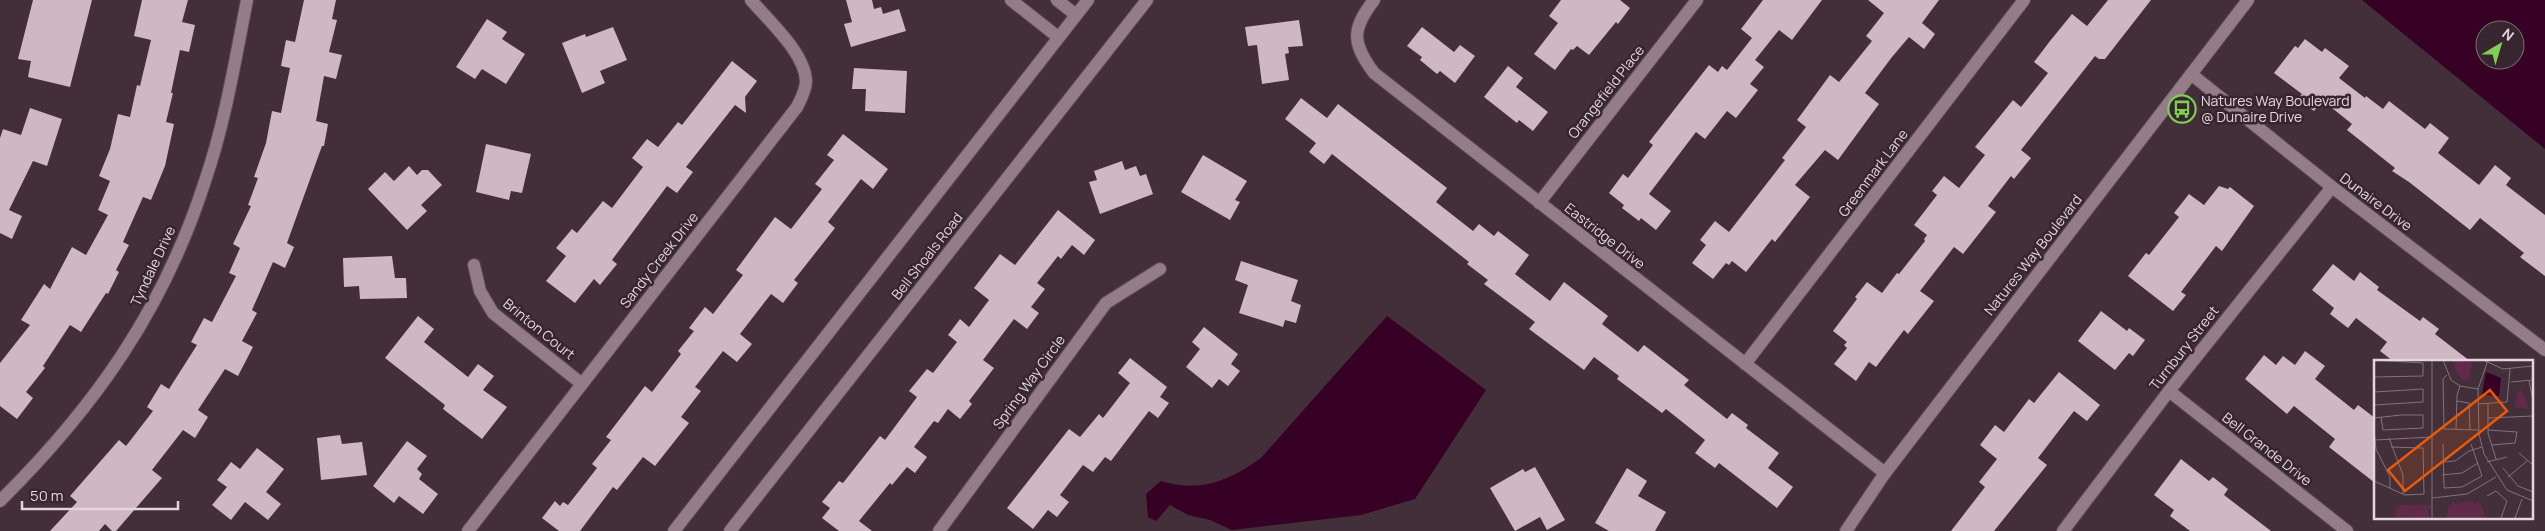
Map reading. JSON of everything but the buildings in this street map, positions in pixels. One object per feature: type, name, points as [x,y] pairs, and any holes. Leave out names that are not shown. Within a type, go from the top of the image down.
[{"type":"street","name":"Tyndale Drive","points":[[0,500],[46,453],[95,395],[120,361],[162,285],[206,180],[218,136],[247,0]]},
{"type":"street","name":"Sandy Creek Drive","points":[[468,531],[797,107],[803,95],[806,82],[797,54],[751,0]]},
{"type":"street","points":[[1011,0],[1058,37]]},
{"type":"street","points":[[1057,0],[1076,15]]},
{"type":"street","points":[[674,531],[1088,0]]},
{"type":"street","name":"Bell Shoals Road","points":[[730,531],[1147,0]]},
{"type":"street","name":"Eastridge Drive","points":[[1374,0],[1363,14],[1356,36],[1359,53],[1374,73],[1884,473]]},
{"type":"street","name":"Orangefield Place","points":[[1539,203],[1697,0]]},
{"type":"street","name":"Greenmark Lane","points":[[1745,364],[2024,0]]},
{"type":"street","name":"Natures Way Boulevard","points":[[1846,531],[1884,473],[2248,0]]},
{"type":"street","name":"Dunaire Drive","points":[[2191,74],[2332,187],[2545,350]]},
{"type":"street","name":"Turnbury Street","points":[[2063,531],[2169,391],[2332,187]]},
{"type":"street","name":"Brinton Court","points":[[474,266],[480,291],[493,313],[582,384]]},
{"type":"street","name":"Spring Way Circle","points":[[939,531],[1106,303],[1160,269]]},
{"type":"street","name":"Bell Grande Drive","points":[[2169,391],[2347,531]]},
{"type":"shaded area","points":[[2362,0],[2545,0],[2545,149]]},
{"type":"shaded area","points":[[1387,316],[1486,390],[1415,499],[1361,515],[1232,530],[1210,520],[1188,515],[1170,505],[1156,521],[1148,517],[1146,494],[1161,481],[1189,486],[1214,483],[1226,479],[1261,458]]},
{"type":"place","name":"Natures Way Boulevard @ Dunaire Drive","points":[[2182,109]]}]
